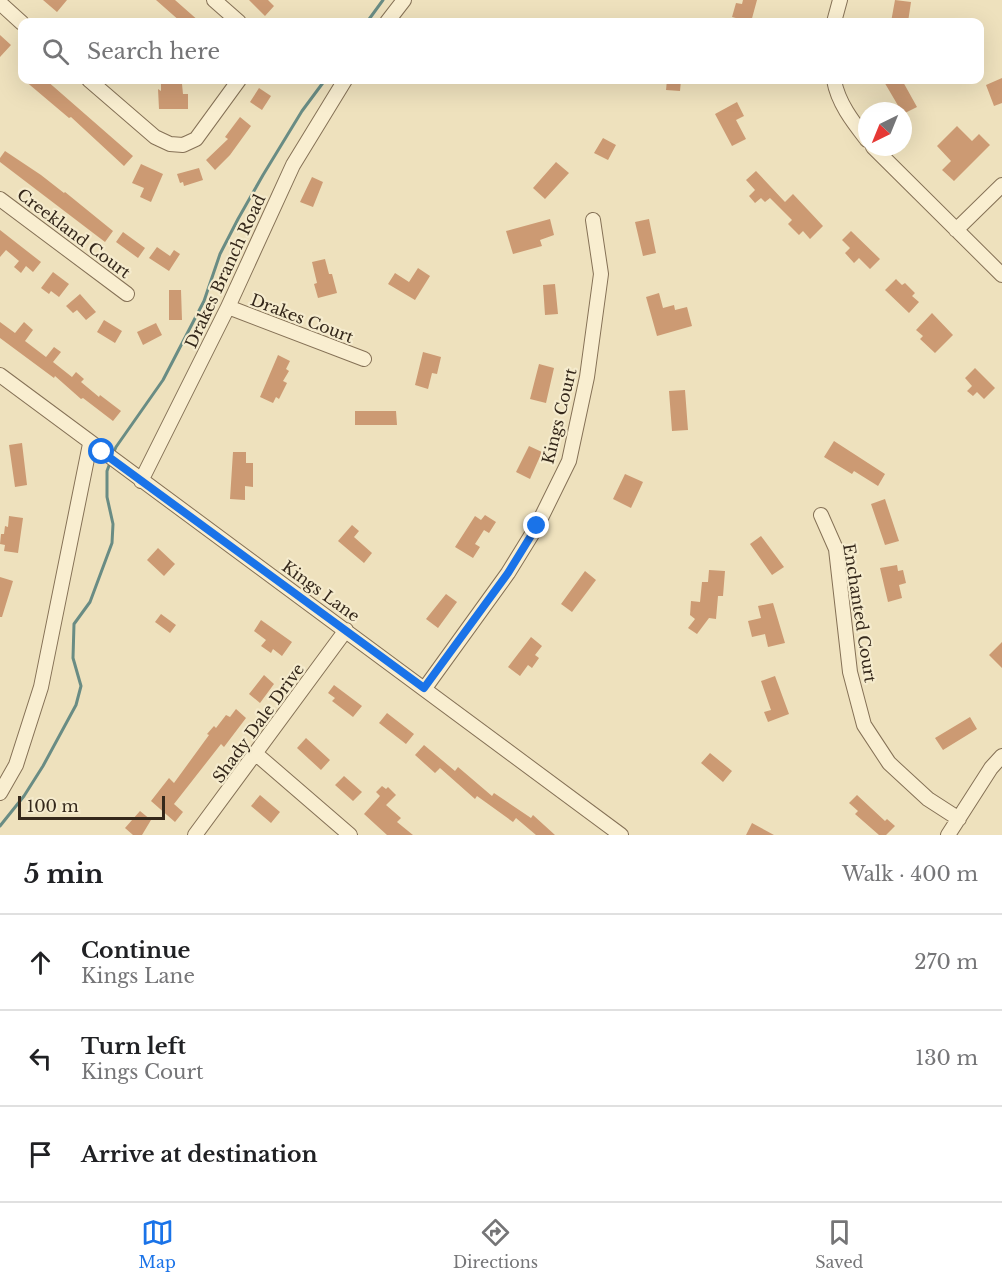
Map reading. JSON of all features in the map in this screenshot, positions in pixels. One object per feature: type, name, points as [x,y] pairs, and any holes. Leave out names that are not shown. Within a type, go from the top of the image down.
[{"type":"street","points":[[214,0],[234,18]]},
{"type":"street","points":[[390,18],[404,0]]},
{"type":"street","points":[[835,18],[840,0]]},
{"type":"street","points":[[0,3],[18,19]]},
{"type":"street","points":[[93,84],[155,137],[170,144],[183,145],[196,139],[236,84]]},
{"type":"street","name":"Drakes Branch Road","points":[[141,481],[228,307],[293,165],[343,84]]},
{"type":"street","points":[[835,84],[848,114],[858,128]]},
{"type":"street","points":[[882,156],[1002,275]]},
{"type":"street","points":[[956,230],[1002,185]]},
{"type":"street","name":"Creekland Court","points":[[0,200],[128,294]]},
{"type":"street","name":"Kings Court","points":[[424,688],[508,573],[537,526],[569,461],[587,376],[601,274],[592,220]]},
{"type":"street","name":"Drakes Court","points":[[228,307],[364,359]]},
{"type":"street","name":"Kings Lane","points":[[0,375],[90,444],[346,630],[621,835]]},
{"type":"street","points":[[0,793],[16,765],[41,687],[90,444]]},
{"type":"street","name":"Enchanted Court","points":[[821,515],[836,549],[850,672],[864,725],[889,763],[928,799],[959,819]]},
{"type":"street","name":"Shady Dale Drive","points":[[195,835],[346,630]]},
{"type":"street","points":[[255,753],[350,835]]},
{"type":"street","points":[[948,835],[991,768],[1002,756]]},
{"type":"building","points":[[43,0],[67,0],[57,12]]},
{"type":"building","points":[[156,0],[175,0],[195,18],[176,18]]},
{"type":"building","points":[[249,0],[268,0],[274,6],[265,16]]},
{"type":"building","points":[[743,0],[757,0],[752,18],[732,17],[736,3],[742,4]]},
{"type":"building","points":[[895,0],[911,2],[909,18],[892,18]]},
{"type":"building","points":[[0,35],[11,45],[0,57]]},
{"type":"building","points":[[1002,78],[1002,103],[994,106],[986,85]]},
{"type":"building","points":[[29,84],[51,84],[133,156],[124,166],[71,117],[69,118]]},
{"type":"building","points":[[161,84],[182,84],[183,94],[188,94],[188,109],[159,109],[158,89],[161,91]]},
{"type":"building","points":[[667,84],[681,84],[680,91],[666,90]]},
{"type":"building","points":[[885,84],[904,84],[917,107],[912,110],[912,102],[896,102]]},
{"type":"building","points":[[259,88],[271,96],[262,110],[250,102]]},
{"type":"building","points":[[737,102],[744,116],[736,120],[746,139],[732,146],[715,114]]},
{"type":"building","points":[[240,117],[251,126],[230,155],[215,170],[206,160],[228,139],[225,137]]},
{"type":"building","points":[[957,126],[972,141],[979,134],[990,145],[954,181],[942,170],[951,161],[937,146]]},
{"type":"building","points":[[603,138],[616,145],[608,160],[594,153]]},
{"type":"building","points":[[5,151],[65,192],[113,231],[105,242],[0,162]]},
{"type":"building","points":[[556,162],[569,173],[545,199],[533,188]]},
{"type":"building","points":[[141,164],[163,174],[151,202],[140,197],[144,188],[132,183]]},
{"type":"building","points":[[199,168],[203,180],[184,186],[183,182],[180,183],[177,174]]},
{"type":"building","points":[[756,171],[785,202],[793,194],[823,226],[810,239],[803,231],[799,235],[788,224],[792,220],[770,198],[765,202],[761,198],[755,203],[749,196],[755,190],[746,180]]},
{"type":"building","points":[[312,177],[323,182],[313,207],[300,202]]},
{"type":"building","points":[[550,219],[554,235],[540,240],[542,246],[513,254],[506,231]]},
{"type":"building","points":[[649,219],[656,253],[643,256],[635,222]]},
{"type":"building","points":[[0,230],[41,262],[33,272],[26,266],[21,273],[14,267],[19,261],[6,250],[0,257]]},
{"type":"building","points":[[851,231],[880,259],[870,269],[859,258],[854,263],[845,253],[850,248],[842,240]]},
{"type":"building","points":[[123,232],[145,248],[138,258],[116,242]]},
{"type":"building","points":[[157,247],[170,256],[174,250],[180,254],[169,271],[149,258]]},
{"type":"building","points":[[325,259],[337,293],[318,298],[312,262]]},
{"type":"building","points":[[418,268],[430,276],[415,300],[388,284],[395,273],[409,282]]},
{"type":"building","points":[[53,272],[69,284],[59,297],[41,288]]},
{"type":"building","points":[[896,279],[902,285],[905,283],[915,293],[912,296],[919,302],[909,313],[885,290]]},
{"type":"building","points":[[555,284],[558,314],[545,315],[543,285]]},
{"type":"building","points":[[169,290],[181,290],[182,320],[169,320]]},
{"type":"building","points":[[659,293],[663,308],[674,305],[675,310],[687,307],[692,326],[657,336],[646,297]]},
{"type":"building","points":[[80,294],[96,312],[86,320],[77,310],[73,313],[66,306]]},
{"type":"building","points":[[932,313],[953,335],[935,353],[920,339],[923,336],[916,330]]},
{"type":"building","points":[[104,320],[122,331],[115,343],[97,332]]},
{"type":"building","points":[[0,322],[15,333],[24,322],[33,330],[25,341],[46,357],[54,347],[61,352],[53,362],[72,377],[76,372],[84,379],[81,382],[121,411],[113,421],[83,398],[81,399],[55,376],[54,378],[0,338]]},
{"type":"building","points":[[156,323],[162,335],[143,345],[137,332]]},
{"type":"building","points":[[423,352],[441,357],[437,374],[432,373],[428,389],[415,385]]},
{"type":"building","points":[[278,355],[290,361],[286,369],[289,371],[283,381],[287,383],[279,399],[276,397],[273,403],[260,397]]},
{"type":"building","points":[[539,364],[554,368],[546,403],[530,399]]},
{"type":"building","points":[[975,368],[995,388],[984,399],[977,392],[973,396],[967,391],[972,386],[965,378]]},
{"type":"building","points":[[685,390],[688,430],[672,431],[669,391]]},
{"type":"building","points":[[355,411],[396,411],[397,425],[355,425]]},
{"type":"building","points":[[834,441],[885,474],[878,486],[854,471],[852,474],[824,457]]},
{"type":"building","points":[[22,443],[27,485],[15,487],[9,445]]},
{"type":"building","points":[[529,446],[542,452],[530,479],[516,472]]},
{"type":"building","points":[[233,452],[246,452],[246,463],[253,463],[253,487],[245,486],[245,500],[230,499]]},
{"type":"building","points":[[625,474],[643,482],[631,508],[613,499]]},
{"type":"building","points":[[885,499],[899,541],[885,545],[871,504]]},
{"type":"building","points":[[485,515],[496,522],[489,533],[484,530],[475,544],[480,547],[473,558],[455,547],[475,516],[481,520]]},
{"type":"building","points":[[9,516],[23,518],[18,553],[4,551],[5,545],[0,544],[1,534],[4,534],[5,526],[8,527]]},
{"type":"building","points":[[352,525],[359,531],[354,537],[372,553],[364,563],[338,541]]},
{"type":"building","points":[[761,536],[784,567],[772,575],[750,544]]},
{"type":"building","points":[[158,548],[175,564],[164,576],[147,560]]},
{"type":"building","points":[[897,565],[898,571],[903,570],[906,583],[899,585],[902,598],[888,602],[880,568]]},
{"type":"building","points":[[709,570],[725,571],[723,596],[718,596],[716,619],[709,618],[697,634],[688,628],[695,619],[690,615],[691,601],[700,602],[702,582],[708,582]]},
{"type":"building","points":[[585,571],[596,580],[572,612],[561,604]]},
{"type":"building","points":[[0,577],[13,581],[2,617],[0,617]]},
{"type":"building","points":[[446,594],[457,602],[438,628],[426,619]]},
{"type":"building","points":[[773,603],[785,643],[768,647],[765,634],[752,637],[748,621],[761,618],[758,606]]},
{"type":"building","points":[[161,614],[176,625],[170,633],[155,622]]},
{"type":"building","points":[[261,620],[292,642],[282,656],[273,649],[271,653],[261,646],[266,640],[254,631]]},
{"type":"building","points":[[531,637],[542,646],[535,655],[539,658],[532,668],[528,665],[520,676],[508,667]]},
{"type":"building","points":[[1002,642],[1002,668],[989,655]]},
{"type":"building","points":[[264,675],[274,684],[260,703],[249,694]]},
{"type":"building","points":[[775,676],[789,714],[768,722],[764,712],[771,710],[761,681]]},
{"type":"building","points":[[334,685],[362,706],[353,717],[332,701],[335,698],[328,693]]},
{"type":"building","points":[[236,709],[246,718],[224,747],[221,744],[174,804],[183,812],[175,822],[151,801],[169,778],[174,783],[209,735],[207,734],[214,726],[216,728],[226,715],[230,717]]},
{"type":"building","points":[[387,713],[414,734],[406,744],[379,723]]},
{"type":"building","points":[[970,717],[977,729],[943,750],[935,738]]},
{"type":"building","points":[[306,738],[330,760],[321,770],[297,748]]},
{"type":"building","points":[[424,745],[455,771],[458,767],[492,796],[494,793],[531,818],[533,815],[555,835],[536,835],[516,818],[513,822],[477,796],[475,799],[440,768],[435,773],[415,755]]},
{"type":"building","points":[[710,753],[732,771],[723,782],[701,763]]},
{"type":"building","points":[[344,776],[362,792],[353,801],[335,785]]},
{"type":"building","points":[[382,786],[386,789],[388,787],[396,795],[386,805],[401,818],[397,822],[413,835],[387,835],[364,814],[380,796],[376,792]]},
{"type":"building","points":[[260,795],[280,812],[271,823],[251,806]]},
{"type":"building","points":[[857,795],[885,821],[887,819],[895,826],[886,835],[879,835],[855,814],[858,811],[849,803]]},
{"type":"building","points":[[140,811],[151,820],[142,835],[133,835],[125,828]]},
{"type":"building","points":[[752,823],[774,835],[746,835]]},
{"type":"waterway","points":[[370,18],[383,0]]},
{"type":"waterway","points":[[113,454],[163,380],[204,301],[220,254],[238,219],[302,111],[322,84]]},
{"type":"waterway","points":[[0,826],[24,796],[43,766],[76,705],[81,686],[73,658],[74,624],[90,602],[112,543],[113,524],[107,497],[107,471],[110,463]]},
{"type":"route","points":[[102,452],[424,688],[508,573],[537,526]]}]
